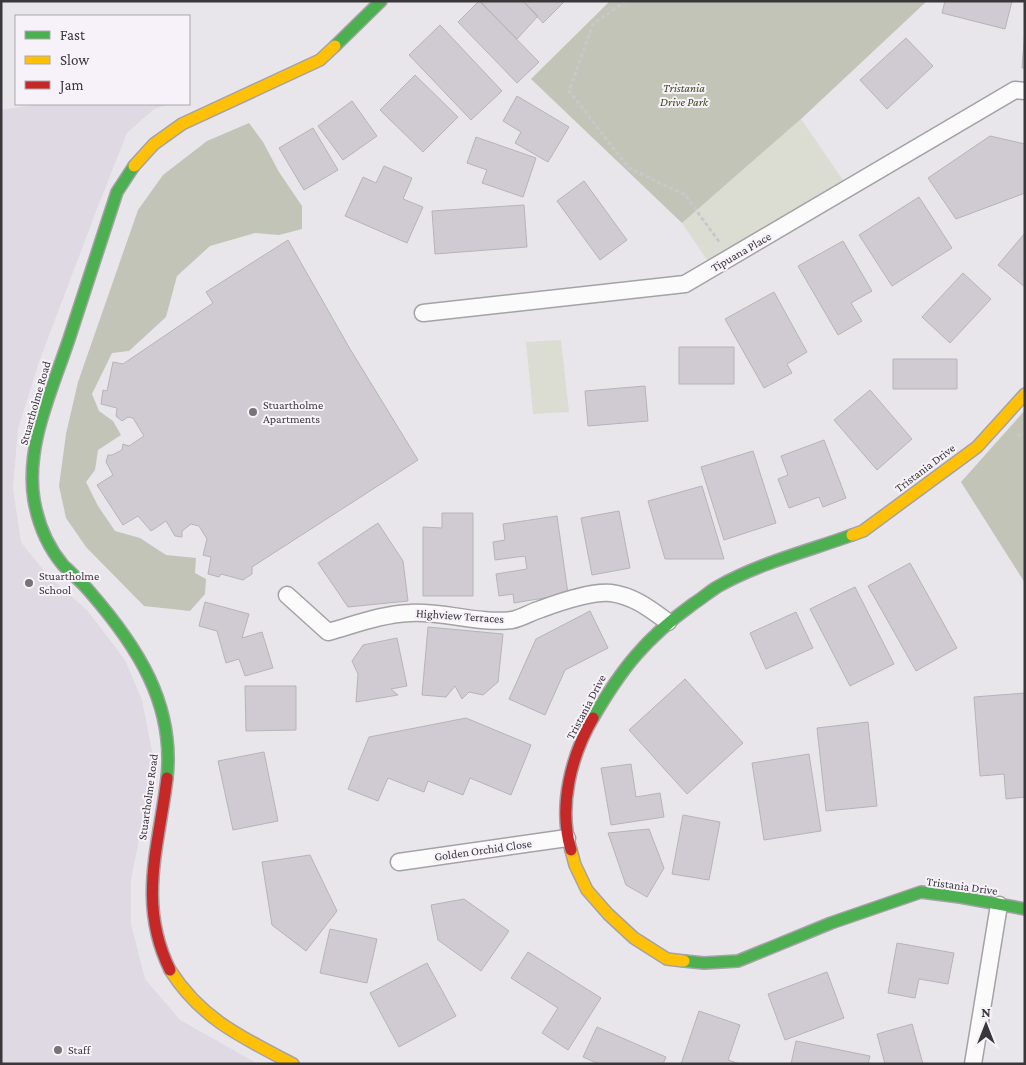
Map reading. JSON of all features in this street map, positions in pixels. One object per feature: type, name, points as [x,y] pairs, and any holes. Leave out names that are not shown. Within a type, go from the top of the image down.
[{"type":"main road","name":"Stuartholme Road","points":[[293,1064],[221,1026],[199,1008],[179,986],[167,966],[151,912],[152,874],[169,760],[167,728],[160,700],[137,655],[123,633],[82,582],[62,564],[46,540],[37,512],[32,480],[35,444],[56,377],[117,192],[134,166],[154,144],[182,124],[320,60],[380,1]]},
{"type":"main road","name":"Tristania Drive","points":[[1025,394],[978,447],[864,531],[753,570],[717,587],[668,622],[639,650],[613,683],[590,723],[575,759],[567,795],[565,816],[567,838],[575,865],[587,890],[608,914],[634,938],[667,959],[704,963],[738,961],[831,923],[921,892],[1025,909]]},
{"type":"street","name":"Tipuana Place","points":[[423,313],[685,284],[1015,90],[1025,91]]},
{"type":"street","name":"Highview Terraces","points":[[287,595],[328,632],[390,616],[410,613],[497,622],[515,620],[541,609],[590,594],[609,593],[626,596],[643,604],[668,622]]},
{"type":"street","name":"Golden Orchid Close","points":[[399,862],[567,838]]},
{"type":"street","points":[[973,1064],[999,905]]},
{"type":"path","points":[[626,1],[593,24],[569,91],[629,168],[685,195],[730,258]]},
{"type":"shaded area","name":"Stuartholme School","points":[[31,105],[168,105],[154,109],[127,133],[39,362],[18,429],[13,488],[21,542],[49,577],[87,610],[125,660],[142,700],[153,756],[145,811],[131,879],[131,924],[145,979],[180,1020],[258,1064],[1,1064],[1,110]]},
{"type":"shaded area","points":[[801,119],[845,183],[709,263],[682,223]]},
{"type":"shaded area","points":[[561,340],[569,412],[533,414],[526,342]]},
{"type":"green space","name":"Tristania Drive Park","points":[[610,1],[927,1],[801,119],[682,223],[531,79]]},
{"type":"green space","points":[[249,123],[263,142],[279,172],[302,206],[302,229],[279,235],[255,233],[210,246],[177,276],[166,317],[129,351],[112,353],[92,394],[99,411],[113,421],[121,435],[98,450],[95,470],[86,482],[98,506],[115,531],[140,538],[166,555],[196,558],[195,573],[206,579],[205,594],[190,611],[144,606],[86,547],[66,518],[59,486],[66,434],[78,382],[138,210],[163,175],[207,141]]},
{"type":"green space","points":[[1025,410],[1025,583],[961,482]]},
{"type":"building","points":[[479,1],[539,62],[517,83],[458,22]]},
{"type":"building","points":[[480,1],[523,1],[538,16],[517,39]]},
{"type":"building","points":[[523,1],[564,1],[564,2],[543,23]]},
{"type":"building","points":[[945,1],[1012,1],[1005,29],[942,13]]},
{"type":"building","points":[[440,25],[502,91],[471,120],[409,55]]},
{"type":"building","points":[[1025,29],[1025,68],[1022,68]]},
{"type":"building","points":[[906,38],[933,66],[887,109],[860,80]]},
{"type":"building","points":[[415,75],[458,117],[423,152],[380,110]]},
{"type":"building","points":[[517,96],[569,127],[548,162],[515,143],[521,132],[503,121]]},
{"type":"building","points":[[352,101],[377,136],[343,160],[318,126]]},
{"type":"building","points":[[313,128],[338,170],[304,190],[279,148]]},
{"type":"building","points":[[990,136],[1025,144],[1025,193],[956,219],[928,178]]},
{"type":"building","points":[[476,137],[536,158],[523,197],[482,183],[487,170],[467,163]]},
{"type":"building","points":[[384,166],[412,178],[403,199],[423,207],[407,243],[345,216],[363,177],[376,183]]},
{"type":"building","points":[[584,181],[627,240],[600,260],[557,201]]},
{"type":"building","points":[[919,197],[952,248],[892,286],[859,235]]},
{"type":"building","points":[[524,205],[527,247],[435,254],[432,211]]},
{"type":"building","points":[[1025,233],[1025,287],[998,265]]},
{"type":"building","name":"Stuartholme Apartments","points":[[288,240],[350,349],[418,460],[252,567],[252,574],[243,580],[221,574],[219,577],[208,574],[211,557],[203,555],[207,539],[199,526],[191,524],[182,531],[182,537],[175,536],[166,521],[151,531],[138,516],[123,525],[97,485],[113,475],[106,462],[108,455],[122,450],[123,444],[129,446],[144,436],[133,418],[128,417],[122,421],[116,416],[117,408],[101,404],[103,390],[107,391],[113,362],[123,364],[213,303],[206,292]]},
{"type":"building","points":[[843,241],[872,291],[851,303],[862,321],[838,335],[798,266]]},
{"type":"building","points":[[963,273],[991,299],[950,343],[922,317]]},
{"type":"building","points":[[774,292],[807,352],[787,364],[792,373],[764,388],[725,319]]},
{"type":"building","points":[[679,347],[734,347],[734,384],[679,384]]},
{"type":"building","points":[[893,359],[957,359],[957,389],[893,389]]},
{"type":"building","points":[[645,386],[648,421],[588,426],[585,391]]},
{"type":"building","points":[[870,390],[912,439],[877,470],[834,420]]},
{"type":"building","points":[[824,440],[846,498],[823,507],[819,497],[789,508],[778,479],[788,475],[781,456]]},
{"type":"building","points":[[753,451],[776,523],[724,540],[701,467]]},
{"type":"building","points":[[702,486],[724,559],[665,559],[648,501]]},
{"type":"building","points":[[619,511],[630,568],[592,575],[581,518]]},
{"type":"building","points":[[442,513],[473,513],[473,596],[423,596],[423,527],[442,528]]},
{"type":"building","points":[[557,516],[568,594],[514,603],[513,594],[499,596],[496,574],[527,569],[525,556],[495,560],[493,542],[505,540],[503,524]]},
{"type":"building","points":[[378,523],[403,561],[408,601],[348,607],[318,563]]},
{"type":"building","points":[[910,563],[957,648],[916,671],[868,586]]},
{"type":"building","points":[[855,587],[894,664],[850,686],[810,609]]},
{"type":"building","points":[[205,602],[249,614],[242,638],[262,632],[273,668],[245,676],[239,659],[226,663],[217,631],[199,626]]},
{"type":"building","points":[[590,611],[608,648],[565,670],[545,715],[509,699],[536,639]]},
{"type":"building","points":[[796,612],[813,648],[766,669],[750,633]]},
{"type":"building","points":[[428,627],[503,634],[498,682],[483,695],[469,692],[462,699],[455,686],[446,697],[422,695]]},
{"type":"building","points":[[397,638],[407,686],[391,689],[398,695],[356,702],[358,674],[352,661],[363,645]]},
{"type":"building","points":[[685,679],[743,743],[687,794],[629,730]]},
{"type":"building","points":[[245,686],[296,686],[296,730],[246,731]]},
{"type":"building","points":[[1025,693],[1025,797],[1006,799],[1004,774],[980,776],[974,697]]},
{"type":"building","points":[[466,718],[531,745],[511,795],[470,778],[463,795],[428,781],[424,792],[388,778],[378,801],[348,789],[369,737]]},
{"type":"building","points":[[868,722],[877,806],[826,811],[817,728]]},
{"type":"building","points":[[264,752],[278,821],[233,830],[218,761]]},
{"type":"building","points":[[809,754],[821,831],[764,840],[752,763]]},
{"type":"building","points":[[631,764],[636,797],[660,793],[664,817],[611,825],[601,768]]},
{"type":"building","points":[[683,815],[720,822],[709,880],[672,874]]},
{"type":"building","points":[[649,829],[664,868],[647,897],[626,885],[608,833]]},
{"type":"building","points":[[310,855],[337,911],[306,951],[272,925],[262,862]]},
{"type":"building","points":[[464,899],[509,931],[481,971],[438,940],[431,905]]},
{"type":"building","points":[[330,929],[377,939],[367,983],[320,973]]},
{"type":"building","points":[[897,943],[954,953],[948,984],[919,979],[915,998],[888,993]]},
{"type":"building","points":[[528,952],[601,998],[568,1050],[542,1033],[558,1008],[511,978]]},
{"type":"building","points":[[427,963],[456,1016],[399,1047],[370,993]]},
{"type":"building","points":[[827,972],[844,1018],[785,1040],[768,994]]},
{"type":"building","points":[[699,1011],[740,1025],[728,1060],[740,1064],[681,1064]]},
{"type":"building","points":[[912,1024],[923,1064],[885,1064],[877,1034]]},
{"type":"building","points":[[597,1027],[666,1057],[663,1064],[599,1064],[583,1057]]},
{"type":"building","points":[[796,1041],[870,1056],[868,1064],[791,1064]]},
{"type":"traffic: fast","points":[[335,46],[381,1]]},
{"type":"traffic: fast","points":[[134,166],[117,192],[48,398],[33,459],[32,480],[38,517],[44,534],[53,550],[63,565],[84,585],[123,633],[149,678],[159,701],[165,725],[168,751],[167,778]]},
{"type":"traffic: fast","points":[[593,718],[614,684],[648,642],[676,617],[711,591],[767,564],[852,535]]},
{"type":"traffic: fast","points":[[684,961],[704,963],[738,961],[831,923],[921,892],[1025,909]]},
{"type":"traffic: slow","points":[[134,166],[154,144],[182,124],[320,60],[335,46]]},
{"type":"traffic: slow","points":[[852,535],[863,531],[977,447],[1025,394]]},
{"type":"traffic: slow","points":[[571,850],[575,865],[587,890],[608,914],[634,938],[667,959],[684,961]]},
{"type":"traffic: slow","points":[[170,970],[195,1002],[224,1026],[293,1064]]},
{"type":"traffic: jam","points":[[571,850],[567,834],[566,799],[578,749],[593,718]]},
{"type":"traffic: jam","points":[[167,778],[153,874],[152,898],[154,921],[160,945],[170,970]]},
{"type":"place","name":"Stuartholme Apartments","points":[[253,412]]},
{"type":"place","name":"Stuartholme School","points":[[29,583]]},
{"type":"place","name":"Staff","points":[[58,1050]]}]
